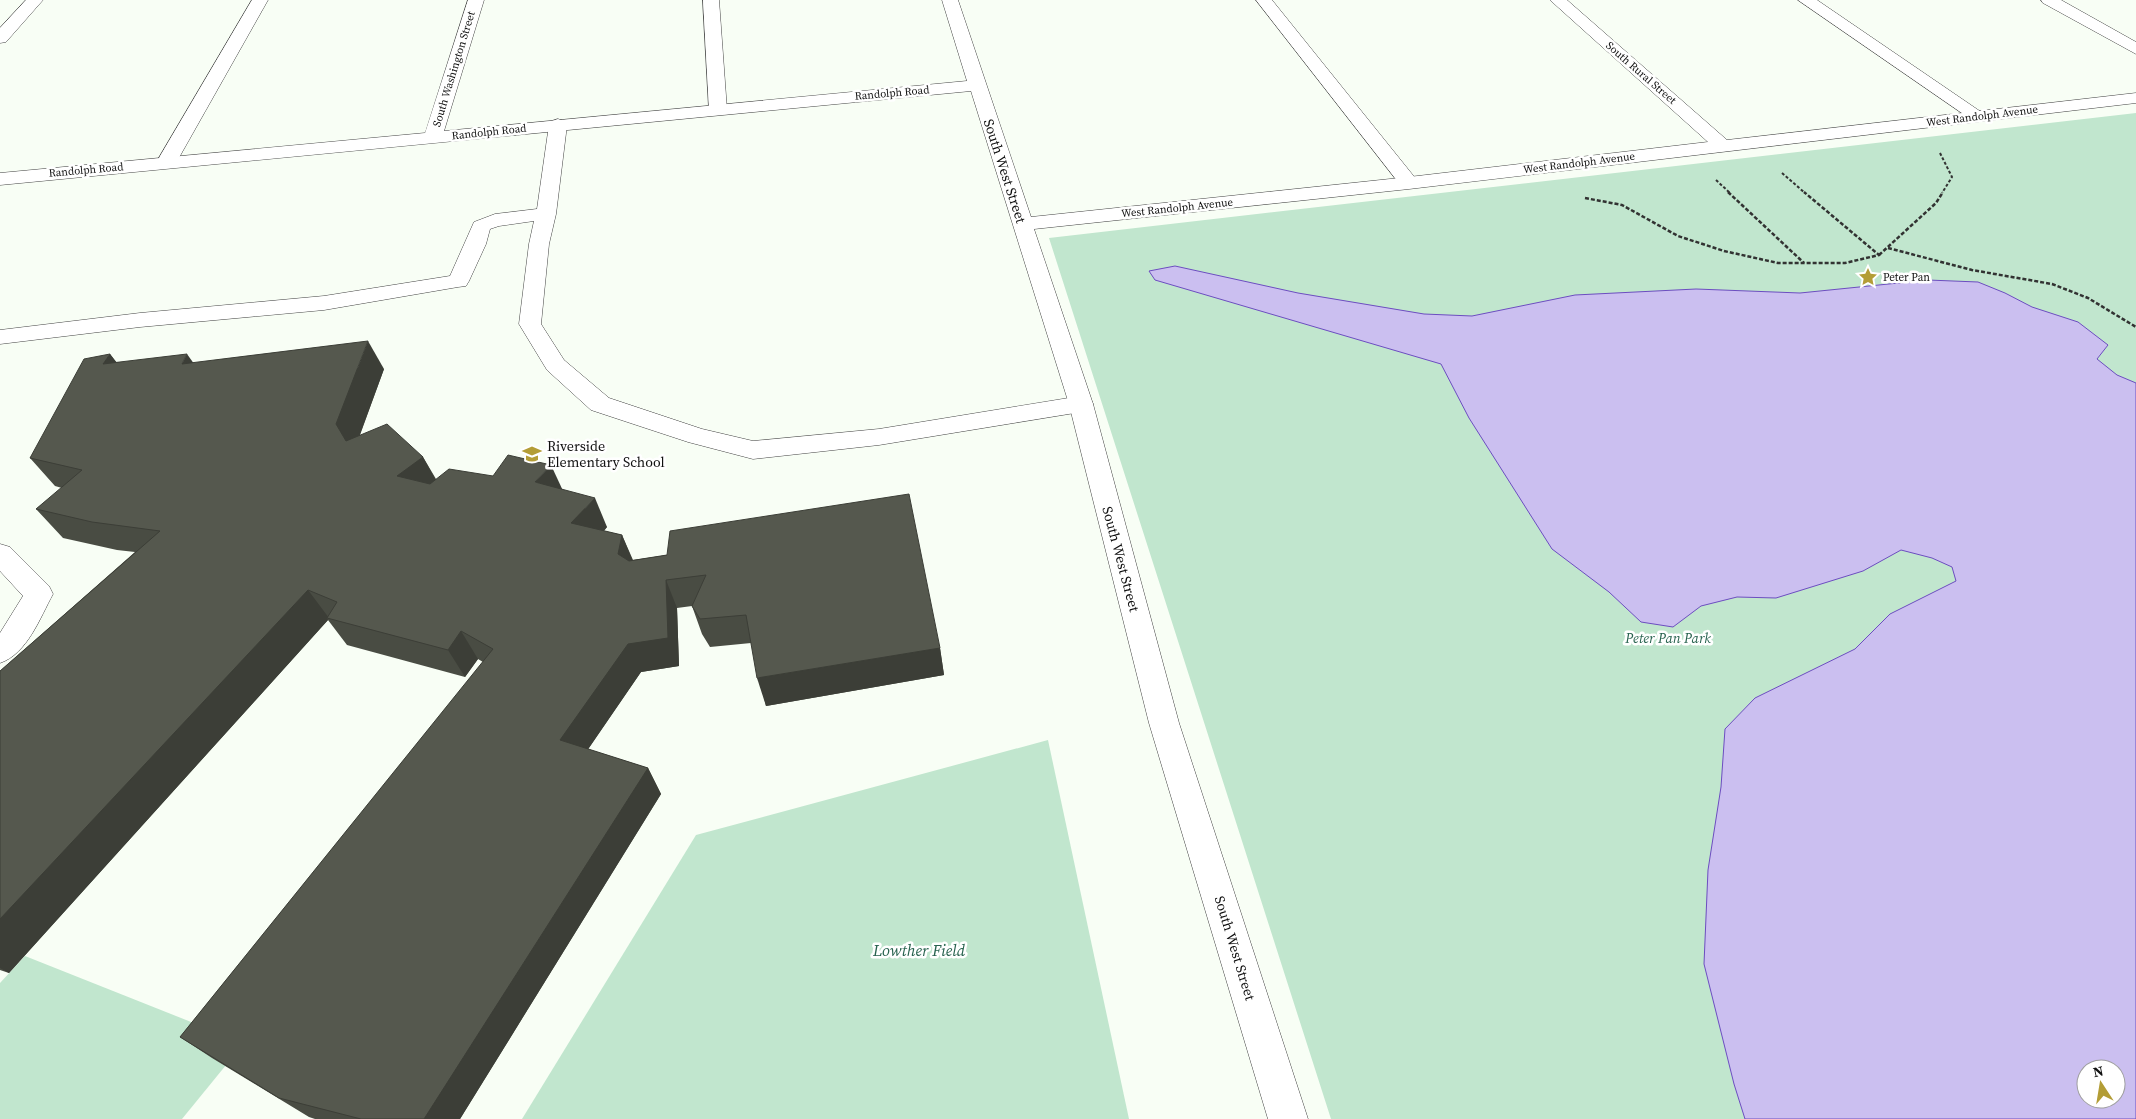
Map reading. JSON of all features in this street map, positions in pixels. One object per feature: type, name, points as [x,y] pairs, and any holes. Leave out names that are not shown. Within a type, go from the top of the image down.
[{"type":"street","points":[[0,38],[36,0]]},
{"type":"street","points":[[166,163],[260,0]]},
{"type":"street","name":"South Washington Street","points":[[433,137],[476,0]]},
{"type":"street","points":[[711,0],[718,110]]},
{"type":"street","name":"South West Street","points":[[950,0],[1081,404],[1164,723],[1288,1119]]},
{"type":"street","points":[[1264,0],[1409,183]]},
{"type":"street","name":"South Rural Street","points":[[1558,0],[1723,146]]},
{"type":"street","points":[[1806,0],[1978,116]]},
{"type":"street","points":[[2049,0],[2136,49]]},
{"type":"street","name":"Randolph Road","points":[[0,179],[978,85]]},
{"type":"street","name":"West Randolph Avenue","points":[[1022,224],[1409,183],[2136,98]]},
{"type":"street","points":[[558,125],[546,214],[539,244],[530,324],[556,365],[600,404],[697,436],[753,450],[879,437],[1081,404]]},
{"type":"street","points":[[0,336],[140,320],[324,303],[458,281],[476,244],[481,226],[495,220],[546,214]]},
{"type":"street","points":[[0,554],[39,594],[12,640],[0,651]]},
{"type":"path","points":[[1580,197],[1622,205],[1678,236],[1724,251],[1778,263],[1845,263],[1879,255],[1936,203],[1952,177],[1938,151]]},
{"type":"path","points":[[1787,168],[1778,169],[1879,255]]},
{"type":"path","points":[[1721,176],[1712,176],[1804,263]]},
{"type":"path","points":[[1887,248],[1972,270],[2052,284],[2088,298],[2136,327]]},
{"type":"green space","name":"Peter Pan Park","points":[[2136,113],[2136,1119],[1331,1119],[1049,238]]},
{"type":"green space","name":"Lowther Field","points":[[1048,740],[1129,1119],[522,1119],[696,835]]},
{"type":"green space","points":[[25,956],[244,1043],[182,1119],[0,1119],[0,983]]},
{"type":"shaded area","points":[[1175,266],[1298,293],[1424,314],[1472,316],[1575,295],[1696,289],[1800,293],[1928,280],[1978,282],[2032,307],[2078,322],[2108,345],[2097,359],[2117,375],[2136,383],[2136,1119],[1745,1119],[1734,1084],[1704,964],[1708,870],[1721,787],[1725,729],[1755,698],[1855,649],[1890,614],[1956,581],[1952,567],[1932,558],[1901,550],[1863,571],[1776,598],[1737,597],[1701,606],[1673,627],[1641,622],[1609,592],[1552,549],[1469,418],[1441,364],[1155,280],[1149,271]]},
{"type":"building","points":[[368,341],[336,424],[346,441],[387,424],[423,457],[397,476],[430,484],[449,469],[493,476],[508,455],[551,465],[535,482],[595,498],[571,523],[622,535],[618,554],[629,561],[667,555],[670,531],[909,494],[940,648],[757,678],[746,615],[700,619],[692,606],[706,575],[666,580],[668,638],[628,644],[560,740],[648,768],[424,1119],[361,1119],[279,1098],[180,1037],[493,649],[461,631],[448,650],[327,618],[337,602],[308,590],[0,919],[0,671],[160,531],[92,522],[36,509],[82,470],[30,458],[84,359],[110,354],[103,364],[187,354],[182,364]]},
{"type":"place","name":"Peter Pan","points":[[1868,277]]},
{"type":"place","name":"Riverside Elementary School","points":[[532,454]]}]
